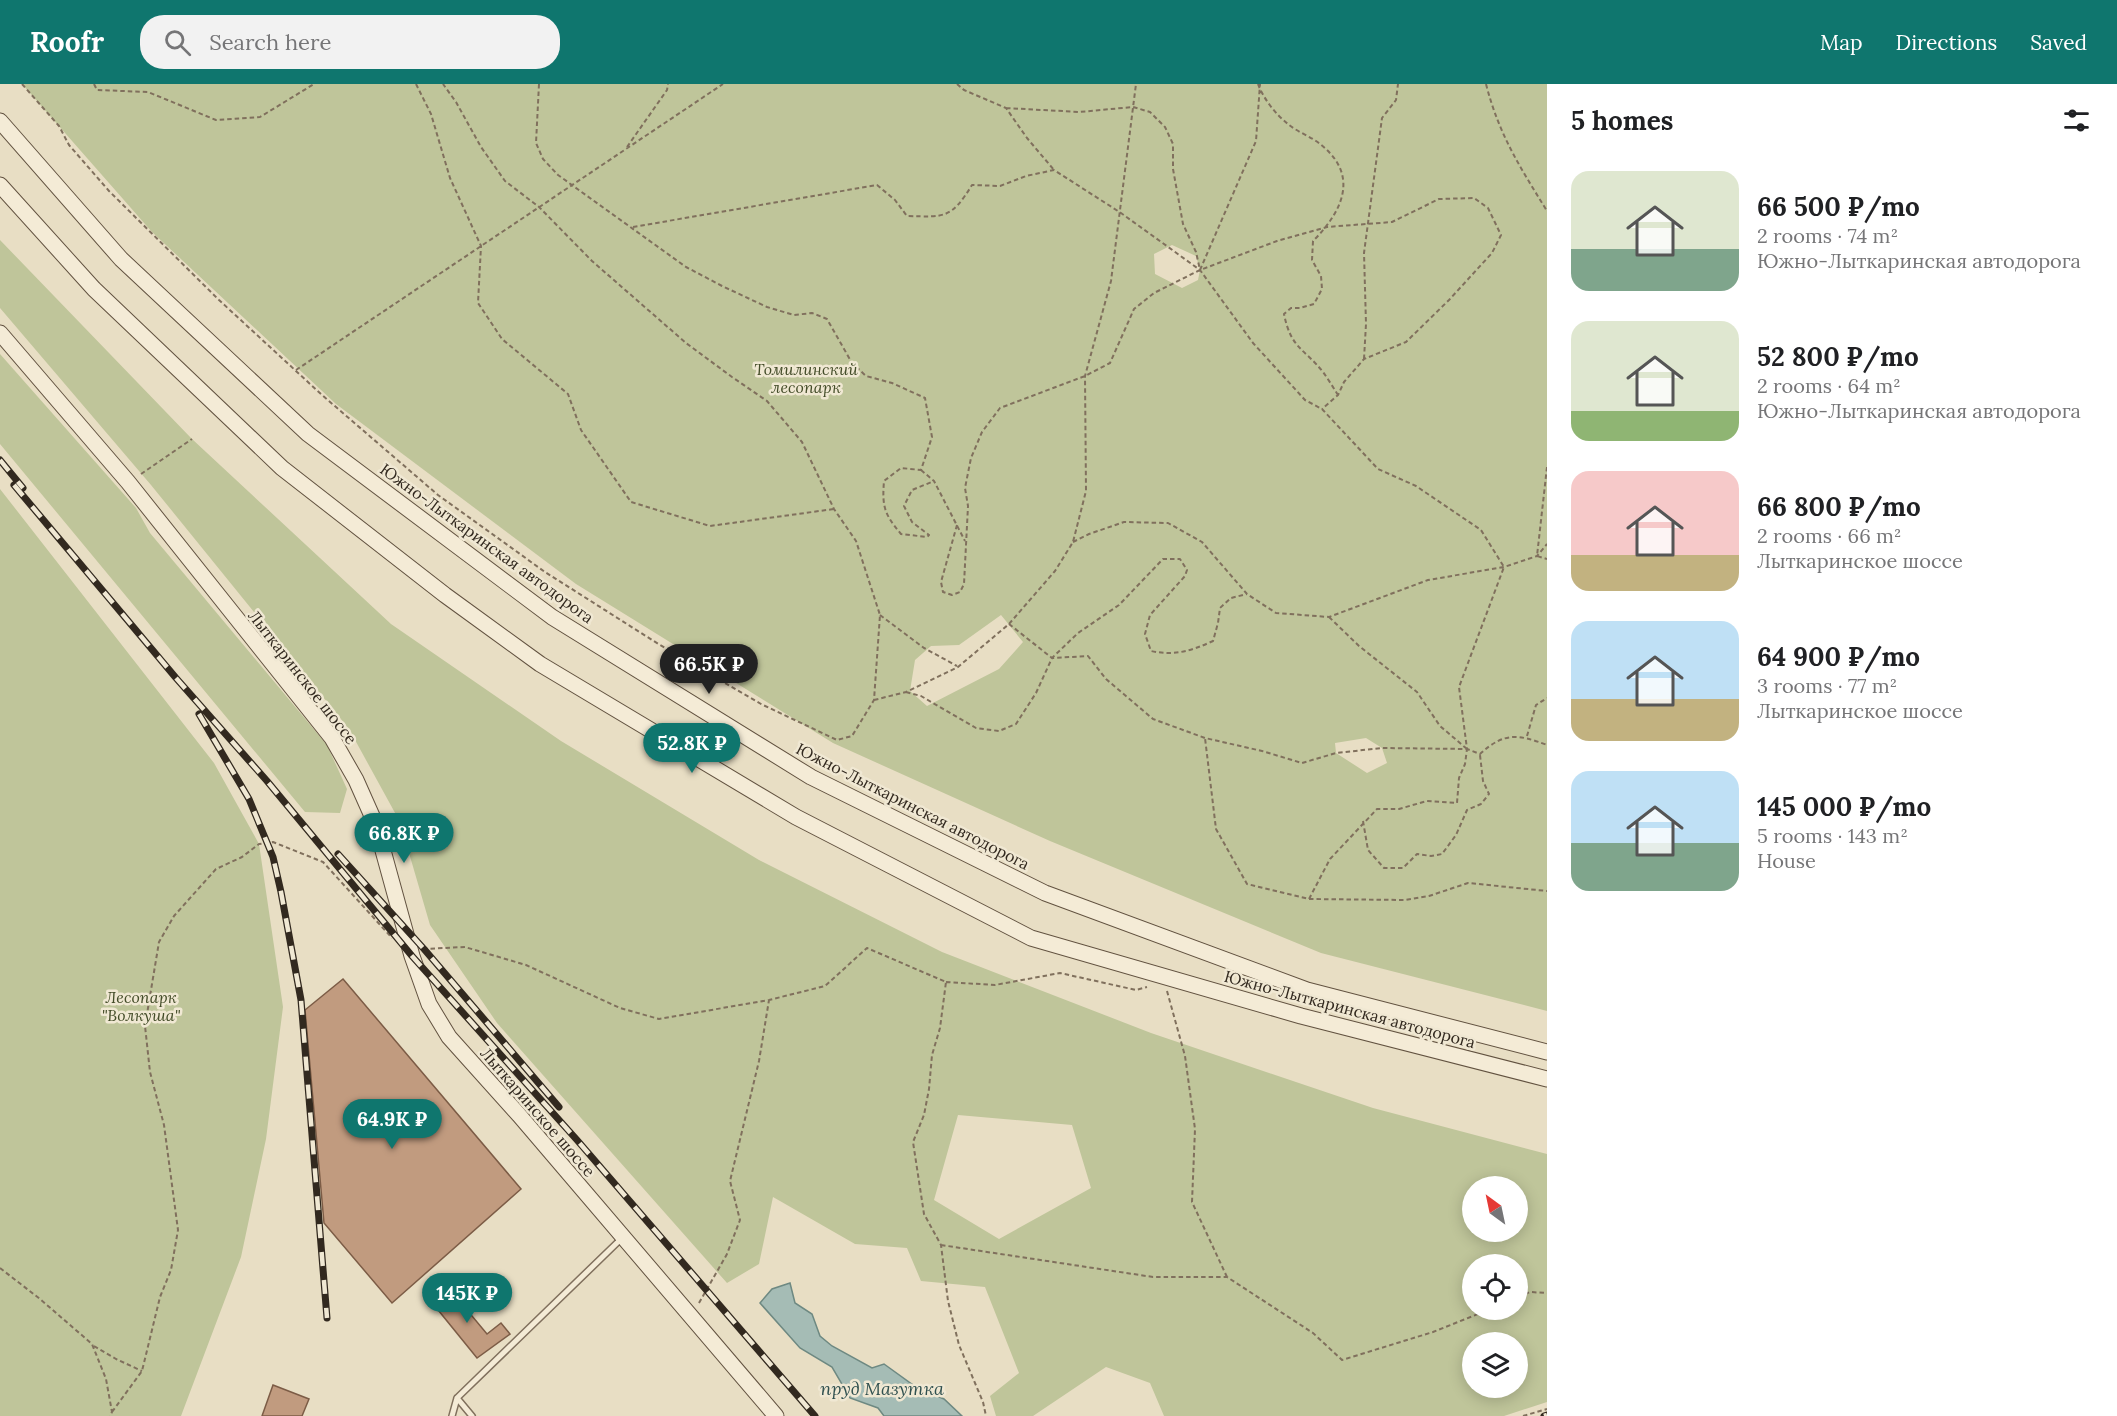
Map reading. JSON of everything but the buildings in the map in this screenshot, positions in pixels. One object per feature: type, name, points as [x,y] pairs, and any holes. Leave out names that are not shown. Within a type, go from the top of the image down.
[{"type":"main road","name":"Южно-Лыткаринская автодорога","points":[[0,121],[121,259],[308,434],[552,617],[811,777],[1045,893],[1307,990],[1547,1052]]},
{"type":"main road","name":"Южно-Лыткаринская автодорога","points":[[0,184],[94,289],[282,468],[445,595],[540,664],[796,817],[1031,938],[1301,1016],[1547,1079]]},
{"type":"main road","name":"Лыткаринское шоссе","points":[[0,333],[128,482],[332,738],[356,780],[376,825],[403,947],[429,1004],[449,1037],[776,1416]]},
{"type":"lane","points":[[452,1416],[457,1398],[623,1237]]},
{"type":"lane","points":[[457,1398],[472,1416]]},
{"type":"path","points":[[22,84],[59,126],[69,145],[109,191],[219,300],[438,495],[545,572],[660,645],[761,704],[837,740],[852,736],[874,700],[880,615],[855,541],[834,509],[802,442],[767,401],[686,343],[592,261],[539,207],[505,181],[480,147],[456,102],[443,84]]},
{"type":"path","points":[[94,84],[97,90],[148,92],[216,120],[260,117],[314,84]]},
{"type":"path","points":[[416,84],[431,114],[450,178],[481,246],[478,303],[502,339],[568,394],[581,430],[631,502],[710,526],[834,509]]},
{"type":"path","points":[[539,84],[536,143],[543,159],[558,175],[686,267],[767,307],[794,315],[812,313],[827,319],[852,363],[866,376],[892,383],[926,398],[932,437],[921,470]]},
{"type":"path","points":[[625,150],[667,90],[668,84]]},
{"type":"path","points":[[296,370],[723,84]]},
{"type":"path","points":[[957,84],[964,90],[1006,108],[1078,112],[1133,107],[1150,112],[1166,127],[1173,144],[1173,169],[1183,224],[1196,252],[1200,270]]},
{"type":"path","points":[[962,84],[964,90]]},
{"type":"path","points":[[874,700],[906,692],[958,667],[1009,624],[1055,571],[1073,542],[1086,491],[1084,376],[1111,281],[1136,84]]},
{"type":"path","points":[[1364,359],[1366,324],[1364,253],[1382,118],[1396,100],[1398,84]]},
{"type":"path","points":[[1486,84],[1494,113],[1509,147],[1547,211]]},
{"type":"path","points":[[1200,270],[1256,141],[1259,85]]},
{"type":"path","points":[[1259,85],[1270,105],[1287,124],[1317,142],[1336,161],[1344,182],[1340,207],[1327,227],[1313,241],[1312,260],[1321,276],[1322,290],[1314,304],[1291,308],[1284,315],[1290,337],[1304,355],[1322,370],[1338,395]]},
{"type":"path","points":[[1006,108],[1054,170],[1121,213],[1200,270],[1253,343],[1305,400],[1322,409],[1378,469],[1416,486],[1481,530],[1504,567]]},
{"type":"path","points":[[633,227],[877,185],[896,200],[907,216],[940,217],[959,206],[972,185],[1000,186],[1026,176],[1054,170]]},
{"type":"path","points":[[957,525],[941,582],[943,592],[952,595],[960,592],[964,584],[968,506],[966,488],[971,458],[982,432],[1000,408],[1084,376],[1110,363],[1134,309],[1154,293],[1200,270],[1277,241],[1327,227],[1392,222],[1439,199],[1474,198],[1488,208],[1501,235],[1492,253],[1406,342],[1364,359],[1344,382],[1338,395],[1322,409]]},
{"type":"path","points":[[128,482],[192,439]]},
{"type":"path","points":[[1537,556],[1547,466]]},
{"type":"path","points":[[934,482],[912,490],[904,506],[912,522],[929,535],[927,537],[901,534],[887,517],[882,500],[884,480],[901,468],[921,470],[934,482],[966,542]]},
{"type":"path","points":[[1073,542],[1124,522],[1168,523],[1203,542],[1247,594],[1276,613],[1329,617],[1428,580],[1504,567],[1537,556],[1547,544]]},
{"type":"path","points":[[1537,556],[1547,559]]},
{"type":"path","points":[[906,692],[921,696],[976,728],[999,731],[1016,724],[1036,693],[1052,658],[1078,633],[1119,605],[1163,560],[1180,559],[1187,570],[1185,576],[1150,615],[1144,634],[1152,651],[1168,654],[1188,652],[1213,641],[1220,608],[1231,598],[1247,594]]},
{"type":"path","points":[[1309,900],[1330,858],[1377,809],[1399,809],[1427,801],[1457,803],[1458,778],[1465,764],[1467,749],[1459,687],[1504,567]]},
{"type":"path","points":[[880,615],[924,648],[958,667]]},
{"type":"path","points":[[1329,617],[1359,646],[1417,692],[1440,726],[1467,749],[1480,754]]},
{"type":"path","points":[[1009,624],[1052,658],[1088,656],[1106,679],[1153,719],[1205,738],[1262,751],[1302,764],[1336,753],[1382,748],[1467,749]]},
{"type":"path","points":[[1527,737],[1536,705],[1547,698]]},
{"type":"path","points":[[1480,754],[1493,742],[1508,737],[1527,737],[1547,745]]},
{"type":"path","points":[[1205,738],[1216,829],[1247,884],[1309,900],[1405,900],[1429,896],[1468,883],[1547,891]]},
{"type":"path","points":[[1363,821],[1368,850],[1384,868],[1403,868],[1417,854],[1431,856],[1442,854],[1456,835],[1467,810],[1481,804],[1489,794],[1483,781],[1480,754]]},
{"type":"path","points":[[110,1416],[142,1371],[160,1297],[171,1270],[178,1230],[164,1125],[150,1072],[145,1026],[159,942],[174,916],[216,869],[242,857],[259,844],[273,842],[323,862],[403,947],[465,947],[526,965],[620,1008],[659,1019],[769,1000],[825,986],[867,948],[946,982],[995,985],[1060,973],[1136,990],[1155,986]]},
{"type":"path","points":[[946,982],[940,1028],[932,1055],[924,1115],[913,1142],[924,1214],[941,1245],[948,1301],[959,1345],[983,1402],[986,1416]]},
{"type":"path","points":[[1165,983],[1185,1056],[1195,1129],[1192,1202],[1227,1277],[1313,1333],[1342,1360],[1433,1332],[1463,1320]]},
{"type":"path","points":[[695,1310],[727,1254],[740,1220],[730,1181],[759,1061],[769,1000]]},
{"type":"path","points":[[941,1245],[1153,1278],[1227,1277]]},
{"type":"path","points":[[0,1268],[92,1344],[142,1371]]},
{"type":"path","points":[[1528,1293],[1547,1293]]},
{"type":"path","points":[[92,1344],[106,1379],[112,1412]]},
{"type":"path","points":[[1523,1416],[1547,1409]]},
{"type":"green space","name":"Томилинский лесопарк","points":[[22,84],[1547,84],[1547,1011],[1321,953],[1050,841],[833,743],[576,584],[336,404],[152,232]],"holes":[[[1172,245],[1196,256],[1200,270],[1198,280],[1182,288],[1155,274],[1154,254]],[[1001,615],[1023,642],[999,669],[927,706],[910,691],[915,660],[931,646],[959,645]],[[1366,738],[1382,748],[1387,763],[1367,773],[1336,753],[1335,743]]]},
{"type":"green space","points":[[0,240],[192,439],[391,624],[561,741],[759,860],[942,952],[1151,1033],[1373,1108],[1547,1154],[1547,1402],[1504,1416],[1164,1416],[1150,1383],[1106,1367],[1033,1416],[996,1416],[990,1396],[1019,1373],[985,1287],[921,1281],[907,1248],[855,1244],[773,1197],[759,1264],[727,1283],[497,1023],[430,925],[400,822],[349,729],[151,485],[0,308]],"holes":[[[958,1115],[1072,1125],[1091,1188],[999,1239],[934,1200]]]},
{"type":"green space","points":[[0,354],[136,508],[150,533],[327,745],[347,789],[340,813],[305,812],[0,444]]},
{"type":"green space","name":"Лесопарк \"Волкуша\"","points":[[0,489],[214,763],[259,844],[283,1007],[266,1139],[241,1257],[181,1416],[0,1416]]},
{"type":"water","name":"пруд Мазутка","points":[[790,1283],[795,1303],[812,1314],[820,1336],[832,1346],[872,1368],[884,1364],[916,1387],[944,1399],[962,1416],[884,1416],[878,1408],[850,1398],[832,1367],[800,1348],[760,1303],[772,1289]]},
{"type":"railway","points":[[0,460],[23,488]]},
{"type":"railway","points":[[14,485],[176,678],[267,781],[412,956],[577,1140],[815,1416]]},
{"type":"railway","points":[[199,714],[249,799],[273,857],[281,892],[301,1000],[327,1318]]},
{"type":"railway","points":[[338,854],[424,949],[559,1107]]}]
